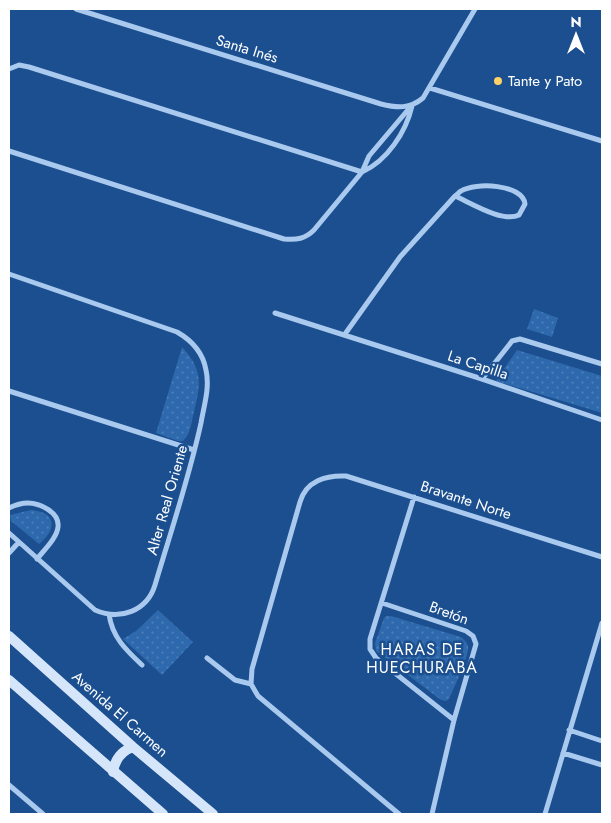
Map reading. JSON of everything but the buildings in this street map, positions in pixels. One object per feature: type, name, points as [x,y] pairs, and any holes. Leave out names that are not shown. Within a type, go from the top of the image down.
[{"type":"street","name":"Santa Inés","points":[[76,9],[381,104],[400,107],[412,105]]},
{"type":"street","points":[[9,151],[290,239],[302,239],[308,235],[362,172],[369,156],[412,105],[423,98],[476,9]]},
{"type":"street","points":[[9,69],[19,65],[28,66],[362,172],[376,164],[397,139],[406,124],[412,105]]},
{"type":"street","points":[[430,88],[602,141]]},
{"type":"street","points":[[345,334],[400,257],[455,196],[462,190],[493,186],[519,193],[525,204],[519,215],[508,217],[496,214],[455,196]]},
{"type":"street","name":"Alter Real Oriente","points":[[9,274],[177,332],[193,344],[204,361],[208,388],[194,450],[152,593],[148,600],[135,610],[108,614]]},
{"type":"street","name":"La Capilla","points":[[275,313],[345,334],[602,420]]},
{"type":"street","points":[[482,379],[512,341],[520,339],[602,364]]},
{"type":"street","points":[[9,391],[194,450]]},
{"type":"street","name":"Bravante Norte","points":[[251,684],[252,669],[302,496],[309,486],[321,479],[346,476],[602,557]]},
{"type":"street","points":[[414,497],[370,639],[370,649],[372,654],[454,720],[432,814]]},
{"type":"street","points":[[9,508],[24,503],[36,504],[57,518],[58,528],[56,533],[37,559]]},
{"type":"street","points":[[9,532],[90,606],[108,614],[115,636],[142,665]]},
{"type":"street","points":[[9,553],[19,542]]},
{"type":"street","name":"Bretón","points":[[382,603],[466,631],[473,636],[476,649],[462,689],[454,720]]},
{"type":"street","points":[[546,814],[602,624]]},
{"type":"street","name":"Avenida El Carmen","points":[[9,636],[213,814]]},
{"type":"street","points":[[207,658],[235,680],[251,684],[258,696],[398,814]]},
{"type":"street","points":[[9,680],[163,814]]},
{"type":"street","points":[[570,730],[602,741]]},
{"type":"street","points":[[113,772],[115,761],[119,756],[134,747]]},
{"type":"street","points":[[563,753],[602,765]]},
{"type":"street","points":[[9,785],[43,814]]},
{"type":"shaded area","points":[[534,309],[558,318],[552,337],[527,329]]},
{"type":"shaded area","points":[[182,347],[194,364],[199,380],[199,388],[189,432],[183,441],[178,441],[156,433]]},
{"type":"shaded area","points":[[517,350],[602,376],[602,413],[496,381]]},
{"type":"shaded area","points":[[31,510],[46,514],[52,522],[49,533],[39,544],[11,521],[10,515]]},
{"type":"shaded area","points":[[158,610],[193,642],[162,675],[123,639],[136,631]]},
{"type":"shaded area","points":[[386,616],[461,637],[466,642],[468,650],[449,699],[446,701],[441,700],[376,651],[375,643]]},
{"type":"place","name":"Tante y Pato","points":[[498,81]]},
{"type":"district","name":"HARAS DE HUECHURABA","points":[[422,658]]}]
